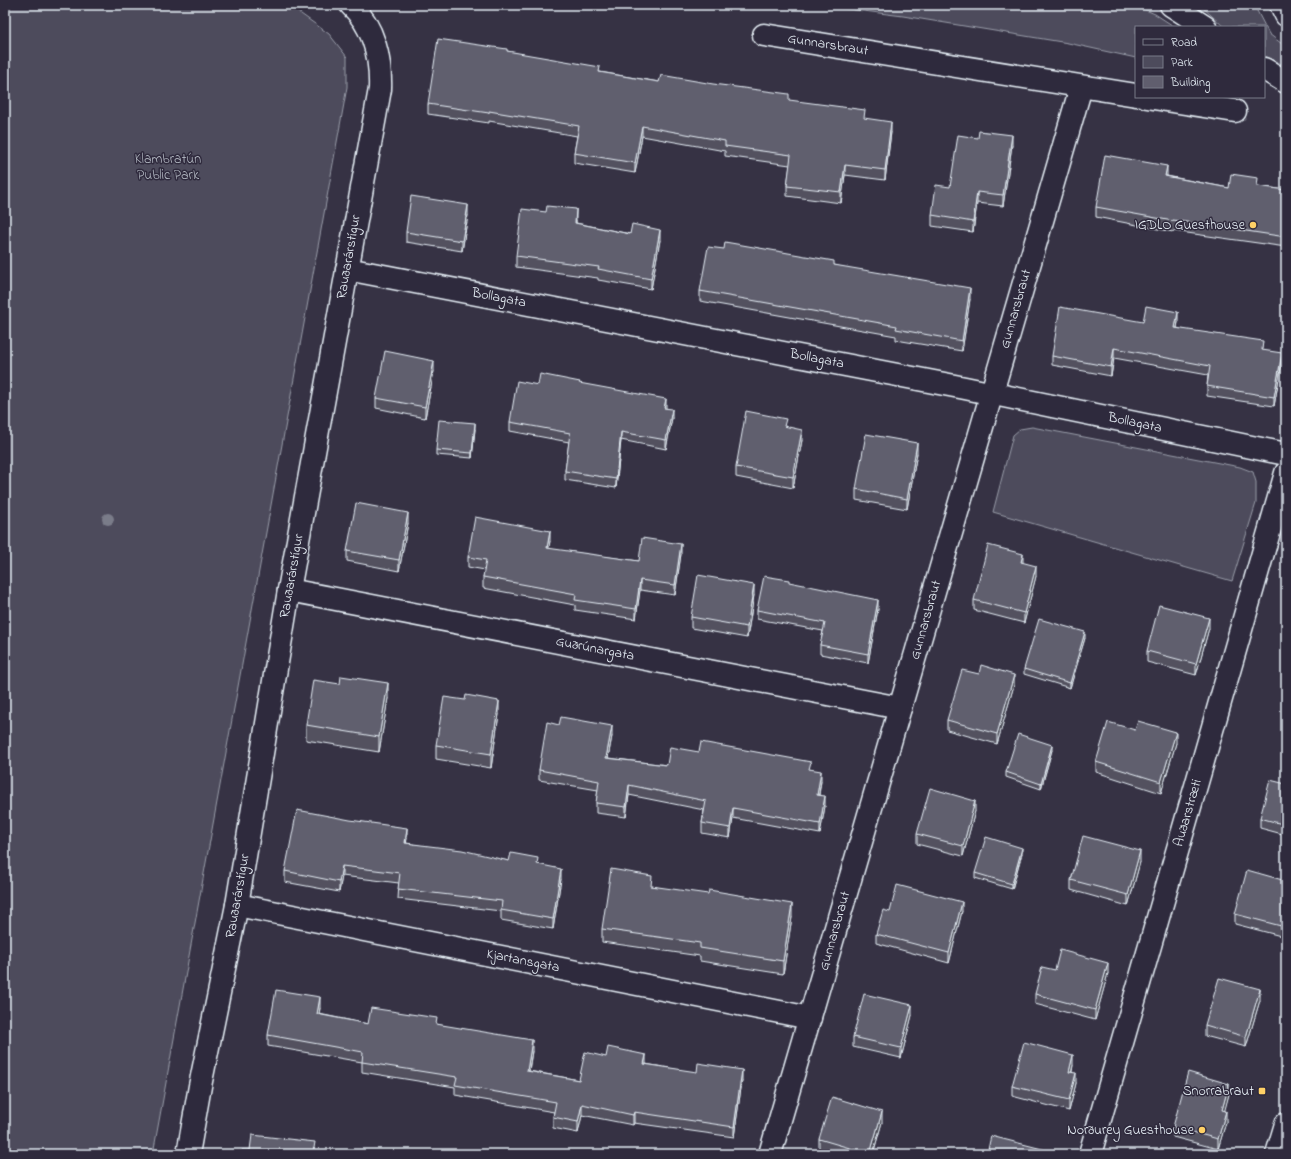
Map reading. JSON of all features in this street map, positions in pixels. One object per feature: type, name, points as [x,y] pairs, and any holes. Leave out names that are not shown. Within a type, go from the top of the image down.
[{"type":"main road","name":"Rauðarárstígur","points":[[188,1154],[200,1086],[237,905],[289,590],[380,89],[378,55],[373,38],[365,23],[351,5]]},
{"type":"main road","points":[[1171,5],[1203,26]]},
{"type":"main road","points":[[1281,5],[1286,15]]},
{"type":"main road","name":"Gunnarsbraut","points":[[764,35],[1135,95]]},
{"type":"main road","points":[[1265,70],[1286,82]]},
{"type":"main road","name":"Gunnarsbraut","points":[[770,1154],[1081,87]]},
{"type":"main road","points":[[1153,98],[1235,111]]},
{"type":"main road","name":"Bollagata","points":[[347,269],[992,394],[1286,454]]},
{"type":"main road","name":"Auðarstræti","points":[[1090,1154],[1286,473]]},
{"type":"main road","name":"Guðrúnargata","points":[[289,590],[900,708]]},
{"type":"main road","name":"Kjartansgata","points":[[237,905],[810,1018]]},
{"type":"main road","points":[[1277,1154],[1286,1124]]},
{"type":"green space","name":"Klambratún Public Park","points":[[5,5],[248,5],[294,9],[329,34],[347,57],[347,87],[153,1154],[5,1154]]},
{"type":"green space","points":[[832,5],[1134,5],[1155,14],[1173,26],[1135,26],[1135,58],[1068,43],[903,16],[832,7]]},
{"type":"green space","points":[[1200,5],[1254,5],[1265,26],[1223,26]]},
{"type":"green space","points":[[1265,26],[1269,34],[1286,47],[1286,66],[1265,56]]},
{"type":"green space","points":[[1032,427],[1240,467],[1253,472],[1256,482],[1256,503],[1232,581],[993,512],[1013,435],[1020,429]]},
{"type":"building","points":[[438,39],[507,49],[507,51],[600,67],[599,72],[659,82],[661,75],[713,84],[789,94],[789,100],[865,110],[864,118],[891,122],[885,170],[845,165],[841,192],[787,186],[791,155],[725,146],[725,141],[642,126],[635,163],[574,153],[579,126],[489,111],[489,113],[428,104]]},
{"type":"building","points":[[979,131],[1012,135],[1003,195],[977,192],[973,222],[932,215],[936,185],[950,187],[958,135],[978,138]]},
{"type":"building","points":[[1105,155],[1167,166],[1165,176],[1229,188],[1231,174],[1258,178],[1257,186],[1286,190],[1286,237],[1173,221],[1096,207]]},
{"type":"building","points":[[411,196],[468,205],[462,241],[406,232]]},
{"type":"building","points":[[547,206],[576,209],[575,223],[630,234],[632,224],[660,230],[651,279],[598,269],[599,267],[516,256],[522,209],[546,212]]},
{"type":"building","points":[[725,242],[834,261],[834,265],[970,288],[962,341],[896,329],[897,326],[700,291],[708,247],[724,249]]},
{"type":"building","points":[[1146,306],[1178,312],[1175,328],[1263,341],[1262,350],[1282,353],[1274,397],[1207,386],[1210,366],[1114,348],[1111,367],[1052,356],[1060,307],[1143,322]]},
{"type":"building","points":[[385,351],[434,361],[425,407],[376,398]]},
{"type":"building","points":[[540,374],[580,382],[579,383],[666,399],[664,408],[672,409],[666,440],[621,432],[616,479],[565,471],[570,433],[510,422],[517,381],[538,385]]},
{"type":"building","points":[[746,411],[786,419],[784,426],[802,430],[793,477],[736,467]]},
{"type":"building","points":[[439,420],[475,423],[472,453],[436,450]]},
{"type":"building","points":[[866,434],[917,443],[907,499],[856,489]]},
{"type":"building","points":[[356,503],[408,513],[399,560],[347,551]]},
{"type":"building","points":[[475,517],[550,531],[547,548],[639,561],[642,538],[681,544],[675,585],[640,580],[636,609],[575,600],[576,594],[483,577],[486,560],[468,557]]},
{"type":"building","points":[[988,545],[1023,554],[1021,562],[1036,566],[1024,613],[974,600]]},
{"type":"building","points":[[698,575],[754,585],[747,627],[691,617]]},
{"type":"building","points":[[764,576],[789,580],[789,582],[878,600],[868,654],[820,645],[825,623],[757,610]]},
{"type":"building","points":[[1159,605],[1209,618],[1196,664],[1147,651]]},
{"type":"building","points":[[1039,619],[1085,632],[1070,683],[1024,669]]},
{"type":"building","points":[[981,665],[1014,675],[997,734],[947,720],[962,670],[979,674]]},
{"type":"building","points":[[341,676],[388,683],[379,737],[306,725],[313,680],[340,684]]},
{"type":"building","points":[[466,695],[499,701],[491,754],[436,745],[444,697],[465,700]]},
{"type":"building","points":[[561,717],[612,726],[606,758],[667,765],[670,747],[699,752],[701,742],[811,762],[809,769],[821,771],[817,795],[825,796],[820,824],[733,808],[730,828],[702,823],[706,801],[629,785],[626,807],[596,803],[599,781],[539,770],[547,722],[559,725]]},
{"type":"building","points":[[1138,721],[1176,732],[1161,782],[1096,762],[1108,722],[1135,730]]},
{"type":"building","points":[[1018,734],[1052,745],[1041,784],[1006,772]]},
{"type":"building","points":[[1270,780],[1286,784],[1286,825],[1260,818]]},
{"type":"building","points":[[930,788],[975,801],[963,846],[917,834]]},
{"type":"building","points":[[297,810],[350,820],[407,828],[405,843],[462,850],[509,861],[511,853],[538,858],[537,864],[561,869],[553,919],[501,910],[502,901],[398,889],[400,873],[342,866],[339,882],[285,871]]},
{"type":"building","points":[[1083,836],[1140,851],[1128,895],[1071,880]]},
{"type":"building","points":[[986,837],[1022,848],[1012,884],[975,873]]},
{"type":"building","points":[[611,869],[652,876],[651,886],[708,894],[709,890],[792,904],[783,961],[700,948],[700,943],[602,929]]},
{"type":"building","points":[[1247,870],[1286,881],[1286,909],[1281,926],[1235,914]]},
{"type":"building","points":[[897,885],[962,902],[949,953],[876,934],[883,910],[890,912]]},
{"type":"building","points":[[1060,950],[1108,963],[1095,1010],[1035,994],[1042,967],[1055,970]]},
{"type":"building","points":[[1219,978],[1260,989],[1246,1037],[1205,1025]]},
{"type":"building","points":[[276,990],[320,997],[317,1014],[368,1024],[371,1008],[437,1018],[436,1024],[532,1040],[527,1071],[579,1080],[585,1052],[606,1057],[608,1047],[646,1055],[644,1064],[697,1072],[698,1063],[742,1070],[734,1127],[634,1112],[633,1115],[582,1104],[578,1122],[553,1117],[556,1102],[455,1085],[457,1077],[362,1062],[363,1052],[268,1035]]},
{"type":"building","points":[[864,994],[912,1005],[901,1048],[853,1037]]},
{"type":"building","points":[[1024,1042],[1073,1055],[1069,1072],[1076,1073],[1069,1100],[1012,1086]]},
{"type":"building","points":[[1188,1072],[1229,1084],[1222,1110],[1226,1111],[1218,1139],[1173,1127]]},
{"type":"building","points":[[832,1097],[882,1112],[870,1154],[819,1139]]},
{"type":"building","points":[[252,1135],[315,1142],[313,1154],[241,1154],[242,1150],[250,1150]]},
{"type":"building","points":[[991,1136],[1054,1152],[1054,1154],[987,1154]]},
{"type":"place","name":"IGDLO Guesthouse","points":[[1253,225]]},
{"type":"place","name":"Snorrabraut","points":[[1262,1091]]},
{"type":"place","name":"Norðurey Guesthouse","points":[[1202,1130]]}]
